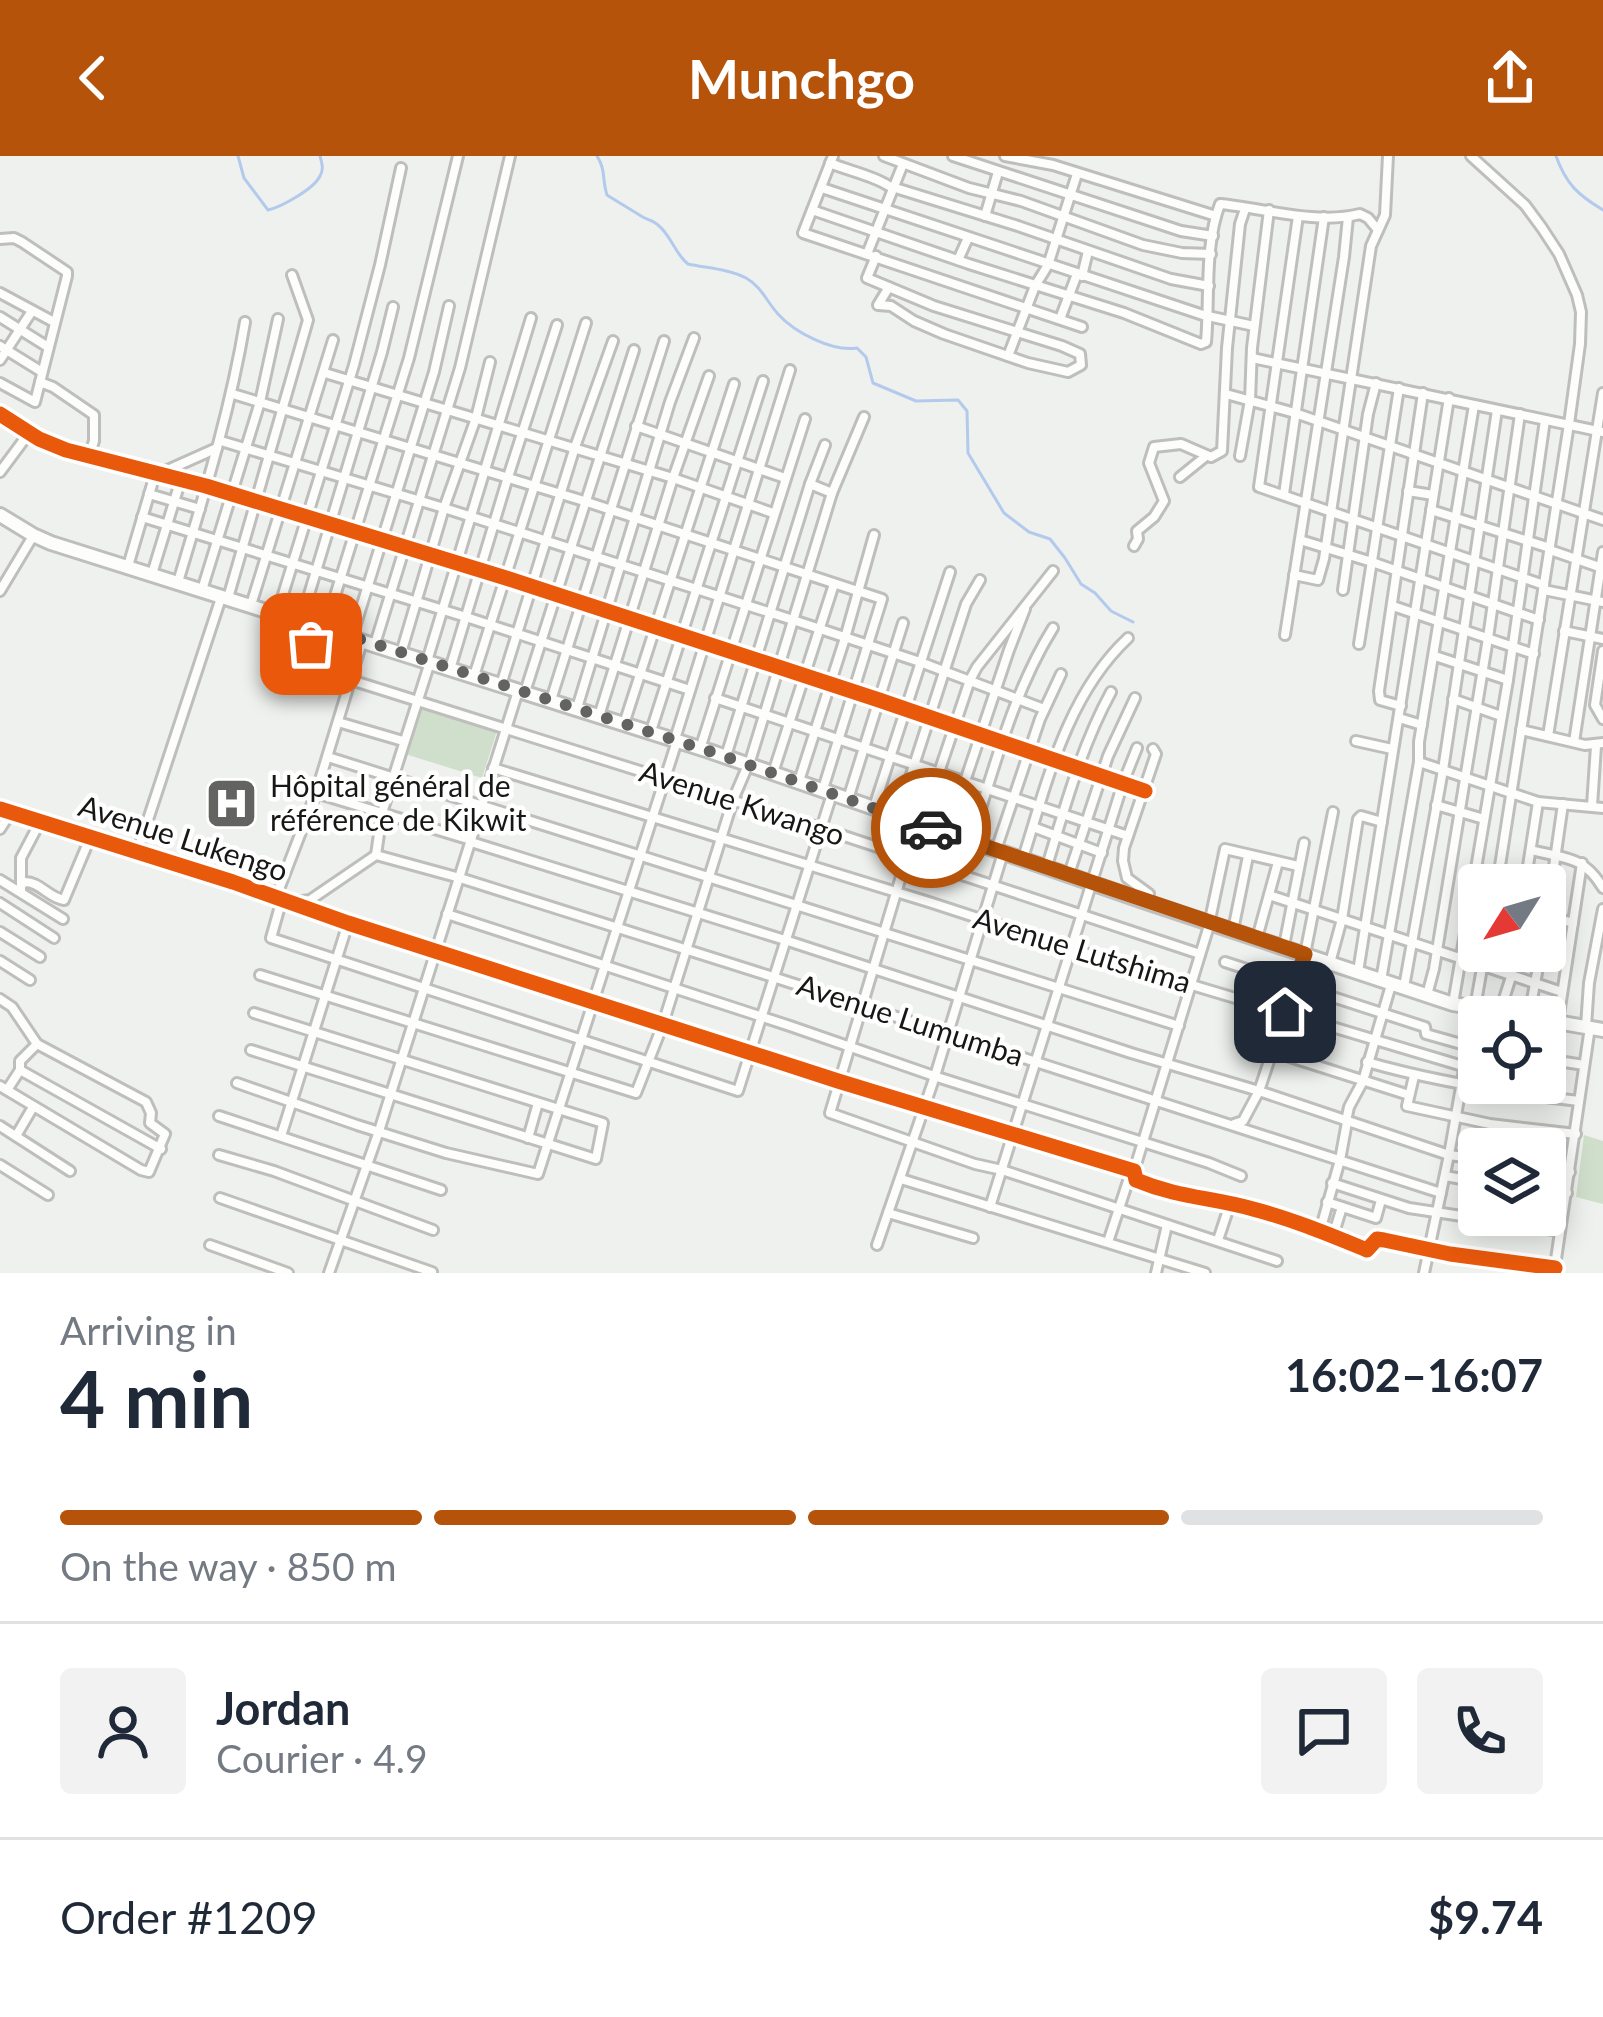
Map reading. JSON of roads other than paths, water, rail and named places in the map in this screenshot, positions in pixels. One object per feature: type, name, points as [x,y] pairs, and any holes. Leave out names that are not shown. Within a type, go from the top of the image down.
[{"type":"main road","points":[[0,514],[33,535],[746,764],[1458,1005]]},
{"type":"street","points":[[290,682],[342,579],[409,358],[458,156]]},
{"type":"street","points":[[363,641],[391,594],[448,410],[510,156]]},
{"type":"street","points":[[884,156],[1143,244],[1211,254]]},
{"type":"street","points":[[953,156],[1180,231],[1213,236]]},
{"type":"street","points":[[1005,156],[1042,162],[1216,216]]},
{"type":"street","points":[[1294,575],[1318,580],[1371,246],[1385,215],[1388,156]]},
{"type":"street","points":[[1472,156],[1542,227],[1577,295],[1581,325],[1500,864]]},
{"type":"street","points":[[1082,327],[803,233],[832,159],[846,171],[1171,279],[1209,286]]},
{"type":"street","points":[[889,287],[878,305],[891,306],[925,326],[1058,370],[1081,365],[1078,353],[934,306],[889,287],[866,278],[874,232],[902,164]]},
{"type":"street","points":[[277,614],[349,381],[401,168]]},
{"type":"street","points":[[985,216],[998,172]]},
{"type":"street","points":[[1008,356],[1048,265],[1077,174]]},
{"type":"street","points":[[822,188],[1079,275],[1254,326]]},
{"type":"street","points":[[812,210],[1124,313],[1201,344],[1205,342],[1220,204],[1298,216],[1364,214],[1378,230]]},
{"type":"street","points":[[1134,546],[1137,531],[1164,501],[1149,463],[1154,447],[1180,444],[1215,457],[1222,451],[1227,348],[1245,209]]},
{"type":"street","points":[[1240,456],[1269,210]]},
{"type":"street","points":[[1298,216],[1259,487],[1498,567],[1544,587],[1599,601]]},
{"type":"street","points":[[1284,494],[1324,217]]},
{"type":"street","points":[[1286,635],[1348,217]]},
{"type":"street","points":[[0,239],[14,238],[68,272],[35,402],[1,385]]},
{"type":"street","points":[[958,260],[968,238]]},
{"type":"street","points":[[1060,319],[1088,251]]},
{"type":"street","points":[[137,853],[241,548],[308,320],[292,275]]},
{"type":"street","points":[[0,293],[54,322]]},
{"type":"street","points":[[233,394],[359,431],[411,447],[485,471],[534,485],[882,599],[838,739],[819,828],[738,1091],[271,938],[279,898],[363,641],[368,587],[411,447],[424,403],[449,306]]},
{"type":"street","points":[[301,621],[392,307]]},
{"type":"street","points":[[0,360],[32,311]]},
{"type":"street","points":[[0,317],[48,347]]},
{"type":"street","points":[[294,904],[310,900],[376,855],[382,813],[531,318]]},
{"type":"street","points":[[202,590],[260,402],[278,319]]},
{"type":"street","points":[[178,582],[233,394],[245,322]]},
{"type":"street","points":[[474,676],[586,323]]},
{"type":"street","points":[[450,668],[557,325]]},
{"type":"street","points":[[577,709],[694,338]]},
{"type":"street","points":[[251,605],[333,340]]},
{"type":"street","points":[[501,685],[613,341]]},
{"type":"street","points":[[550,700],[664,341]]},
{"type":"street","points":[[3,349],[94,415],[89,456]]},
{"type":"street","points":[[329,1273],[634,350]]},
{"type":"street","points":[[1252,358],[1600,431]]},
{"type":"street","points":[[401,653],[490,362]]},
{"type":"street","points":[[237,1083],[446,1153],[538,1174],[619,928],[790,370]]},
{"type":"street","points":[[325,373],[575,447],[773,514]]},
{"type":"street","points":[[599,716],[709,376]]},
{"type":"street","points":[[650,733],[763,382]]},
{"type":"street","points":[[1343,590],[1376,382]]},
{"type":"street","points":[[624,724],[734,384]]},
{"type":"street","points":[[1359,644],[1399,388]]},
{"type":"street","points":[[1401,706],[1378,698],[1423,393]]},
{"type":"street","points":[[1548,736],[1603,393]]},
{"type":"street","points":[[1226,394],[1603,520]]},
{"type":"street","points":[[1358,972],[1449,398]]},
{"type":"street","points":[[1392,983],[1389,937],[1474,405]]},
{"type":"street","points":[[1319,1231],[1340,1160],[1349,1107],[1363,1081],[1392,983],[1414,944],[1497,410]]},
{"type":"street","points":[[0,414],[65,450],[158,472],[506,578],[1145,791]]},
{"type":"street","points":[[1427,995],[1466,778],[1520,414]]},
{"type":"street","points":[[260,975],[636,1093],[751,758],[832,493],[864,417]]},
{"type":"street","points":[[700,749],[805,419]]},
{"type":"street","points":[[1477,864],[1545,420]]},
{"type":"street","points":[[636,426],[785,478]]},
{"type":"street","points":[[0,472],[29,433]]},
{"type":"street","points":[[128,566],[158,472],[219,444],[246,448],[794,620],[1044,709]]},
{"type":"street","points":[[726,758],[825,445]]},
{"type":"street","points":[[1180,477],[1207,456]]},
{"type":"street","points":[[152,574],[181,479]]},
{"type":"street","points":[[810,484],[832,493]]},
{"type":"street","points":[[1408,491],[1433,495]]},
{"type":"street","points":[[149,494],[200,509]]},
{"type":"street","points":[[1431,510],[1601,568]]},
{"type":"street","points":[[142,517],[690,690]]},
{"type":"street","points":[[0,591],[33,535]]},
{"type":"street","points":[[799,782],[874,536]]},
{"type":"street","points":[[1300,540],[1539,620]]},
{"type":"street","points":[[1574,742],[1603,552]]},
{"type":"street","points":[[1053,571],[970,680],[925,814],[917,823],[829,1108],[831,1115],[1277,1261]]},
{"type":"street","points":[[874,808],[950,572]]},
{"type":"street","points":[[897,817],[965,604],[980,580]]},
{"type":"street","points":[[773,773],[834,584]]},
{"type":"street","points":[[948,834],[1026,604]]},
{"type":"street","points":[[1393,606],[1534,654]]},
{"type":"street","points":[[848,799],[903,623]]},
{"type":"street","points":[[971,842],[1030,667],[1053,628]]},
{"type":"street","points":[[278,663],[286,646],[318,630]]},
{"type":"street","points":[[1564,631],[1603,639]]},
{"type":"street","points":[[1022,860],[1077,706],[1128,638]]},
{"type":"street","points":[[1603,651],[1595,705],[1603,719]]},
{"type":"street","points":[[1435,656],[1508,680]]},
{"type":"street","points":[[878,1245],[995,886],[1014,797],[1061,674]]},
{"type":"street","name":"Avenue Kwango","points":[[351,680],[1200,954]]},
{"type":"street","points":[[1046,868],[1077,767],[1111,692]]},
{"type":"street","points":[[715,698],[1128,836]]},
{"type":"street","points":[[1069,876],[1114,738],[1136,698]]},
{"type":"street","points":[[1453,699],[1501,716]]},
{"type":"street","points":[[1399,718],[1423,725]]},
{"type":"street","points":[[338,722],[403,741]]},
{"type":"street","points":[[1521,730],[1600,745],[1592,806]]},
{"type":"street","points":[[1356,741],[1392,749]]},
{"type":"street","points":[[989,1207],[1137,748]]},
{"type":"street","points":[[1146,902],[1148,894],[1125,874],[1123,856],[1156,754],[1153,749]]},
{"type":"street","points":[[328,757],[1179,1026]]},
{"type":"street","points":[[1419,761],[1538,802],[1603,808]]},
{"type":"street","name":"Avenue Lutshima","points":[[493,768],[1458,1065]]},
{"type":"street","points":[[316,794],[1458,1156]]},
{"type":"street","points":[[1529,864],[1538,802]]},
{"type":"street","points":[[958,803],[980,812]]},
{"type":"street","points":[[1436,805],[1484,819]]},
{"type":"street","points":[[1556,864],[1563,805]]},
{"type":"street","points":[[0,829],[5,810]]},
{"type":"street","name":"Avenue Lukengo","points":[[5,810],[838,1081],[1133,1171],[1136,1180],[1162,1191],[1230,1204],[1367,1250],[1377,1239],[1430,1249]]},
{"type":"street","points":[[1221,1121],[1243,1121],[1259,1091],[1305,954],[1333,812]]},
{"type":"street","points":[[1330,963],[1358,819],[1382,822]]},
{"type":"street","points":[[21,889],[21,858],[40,822]]},
{"type":"street","points":[[1033,827],[1102,853]]},
{"type":"street","points":[[21,889],[24,882],[31,882],[64,900],[90,838]]},
{"type":"street","points":[[1284,946],[1304,843]]},
{"type":"street","points":[[1108,1242],[1168,1063],[1226,849],[1298,866]]},
{"type":"street","points":[[1531,850],[1582,863],[1600,875],[1603,888]]},
{"type":"street","name":"Avenue Lumumba","points":[[376,855],[619,928],[1441,1193]]},
{"type":"street","points":[[1233,931],[1248,855]]},
{"type":"street","points":[[1257,939],[1278,862]]},
{"type":"street","points":[[1560,996],[1582,863]]},
{"type":"street","points":[[0,880],[63,919]]},
{"type":"street","points":[[1269,895],[1458,958]]},
{"type":"street","points":[[0,903],[54,938]]},
{"type":"street","points":[[1566,1199],[1593,1028],[1585,1011],[1603,909]]},
{"type":"street","points":[[447,914],[1241,1176]]},
{"type":"street","points":[[1566,921],[1573,923]]},
{"type":"street","points":[[280,1136],[348,923]]},
{"type":"street","points":[[0,932],[40,957]]},
{"type":"street","points":[[0,962],[30,980]]},
{"type":"street","points":[[1225,962],[1383,1012],[1425,1027],[1426,1034],[1458,1043]]},
{"type":"street","points":[[1592,968],[1603,972]]},
{"type":"street","points":[[1454,1004],[1459,972]]},
{"type":"street","points":[[1495,972],[1562,992]]},
{"type":"street","points":[[1505,996],[1512,972]]},
{"type":"street","points":[[1533,996],[1537,972]]},
{"type":"street","points":[[0,999],[12,1007],[37,1044],[146,1102],[150,1123],[165,1134],[147,1173],[4,1088],[37,1044]]},
{"type":"street","points":[[251,1051],[596,1159],[603,1123],[254,1013]]},
{"type":"street","points":[[1273,1052],[1409,1095]]},
{"type":"street","points":[[1367,1062],[1458,1083]]},
{"type":"street","points":[[1566,1062],[1585,1065]]},
{"type":"street","points":[[20,1070],[161,1148]]},
{"type":"street","points":[[1414,1076],[1407,1106],[1456,1118],[1576,1134]]},
{"type":"street","points":[[1566,1099],[1579,1101]]},
{"type":"street","points":[[528,1138],[538,1103]]},
{"type":"street","points":[[1424,1273],[1458,1104]]},
{"type":"street","points":[[16,1136],[33,1106]]},
{"type":"street","points":[[219,1116],[441,1190]]},
{"type":"street","points":[[0,1126],[70,1171]]},
{"type":"street","points":[[219,1155],[434,1230]]},
{"type":"street","points":[[0,1165],[48,1195]]},
{"type":"street","points":[[1566,1171],[1570,1172]]},
{"type":"street","points":[[1445,1176],[1458,1178]]},
{"type":"street","points":[[901,1179],[1205,1273]]},
{"type":"street","points":[[1332,1183],[1381,1200],[1458,1216]]},
{"type":"street","points":[[220,1198],[432,1272]]},
{"type":"street","points":[[1327,1202],[1376,1218],[1381,1200]]},
{"type":"street","points":[[1218,1240],[1230,1204]]},
{"type":"street","points":[[1333,1236],[1342,1207]]},
{"type":"street","points":[[888,1213],[973,1238]]},
{"type":"street","points":[[1156,1273],[1167,1225]]},
{"type":"street","points":[[1430,1249],[1554,1270],[1559,1236]]},
{"type":"street","points":[[211,1245],[288,1273]]},
{"type":"waterway","points":[[238,156],[244,178],[268,210],[317,181],[322,171],[320,156]]},
{"type":"waterway","points":[[597,156],[607,195],[656,223],[688,264],[746,278],[794,328],[826,344],[857,348],[866,357],[873,383],[916,401],[958,400],[967,411],[968,453],[1004,513],[1029,532],[1050,539],[1081,584],[1111,611],[1133,622]]},
{"type":"waterway","points":[[1556,156],[1574,188],[1603,210]]},
{"type":"place","name":"Hôpital général de référence de Kikwit","points":[[231,804]]}]
